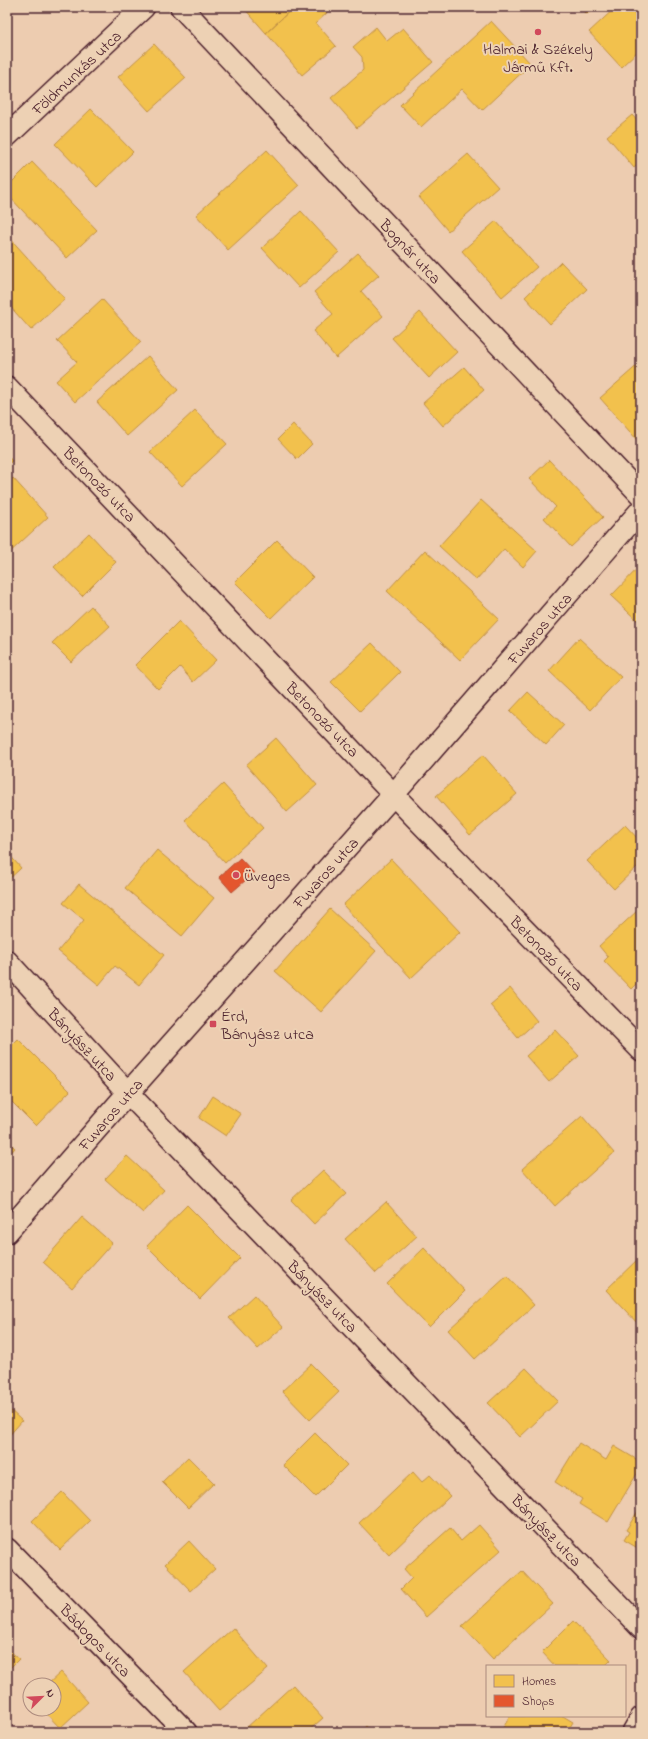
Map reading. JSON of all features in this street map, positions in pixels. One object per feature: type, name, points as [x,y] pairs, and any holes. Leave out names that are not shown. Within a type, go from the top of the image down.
[{"type":"street","name":"Földmunkás utca","points":[[7,136],[144,7]]},
{"type":"street","name":"Bognár utca","points":[[181,7],[641,495]]},
{"type":"street","name":"Betonozó utca","points":[[7,387],[394,794],[641,1050]]},
{"type":"street","name":"Fuvaros utca","points":[[7,1232],[128,1093],[394,794],[641,510]]},
{"type":"street","name":"Bányász utca","points":[[7,961],[128,1093],[641,1628]]},
{"type":"street","name":"Bádogos utca","points":[[7,1549],[186,1732]]},
{"type":"street","points":[[633,1732],[641,1718]]},
{"type":"building: Homes","points":[[243,7],[294,7],[266,33]]},
{"type":"building: Homes","points":[[294,7],[321,7],[327,13],[316,23],[336,46],[302,75],[266,33]]},
{"type":"building: Homes","points":[[580,7],[594,7],[587,14]]},
{"type":"building: Homes","points":[[616,7],[628,7],[641,21],[641,48],[621,67],[589,32]]},
{"type":"building: Homes","points":[[491,21],[531,64],[482,110],[462,89],[421,127],[400,105]]},
{"type":"building: Homes","points":[[376,27],[387,41],[403,28],[433,62],[357,128],[331,98],[363,70],[362,57],[353,47]]},
{"type":"building: Homes","points":[[154,44],[186,78],[149,111],[118,77]]},
{"type":"building: Homes","points":[[91,109],[133,152],[97,187],[55,144]]},
{"type":"building: Homes","points":[[632,115],[641,125],[641,162],[634,168],[607,136]]},
{"type":"building: Homes","points":[[267,150],[299,185],[228,250],[196,215]]},
{"type":"building: Homes","points":[[468,154],[498,187],[448,231],[419,197]]},
{"type":"building: Homes","points":[[32,162],[97,230],[67,258],[7,194],[7,187]]},
{"type":"building: Homes","points":[[301,211],[339,252],[299,288],[262,248]]},
{"type":"building: Homes","points":[[496,221],[537,267],[502,297],[462,251]]},
{"type":"building: Homes","points":[[7,235],[65,299],[31,330],[7,303]]},
{"type":"building: Homes","points":[[358,253],[379,275],[361,291],[383,316],[336,358],[313,331],[333,314],[314,292]]},
{"type":"building: Homes","points":[[561,262],[587,289],[550,324],[525,297]]},
{"type":"building: Homes","points":[[102,299],[141,342],[75,402],[56,381],[77,362],[57,341]]},
{"type":"building: Homes","points":[[420,312],[457,352],[429,378],[392,338]]},
{"type":"building: Homes","points":[[148,356],[178,390],[127,436],[97,402]]},
{"type":"building: Homes","points":[[641,362],[641,439],[638,441],[600,398]]},
{"type":"building: Homes","points":[[464,367],[484,390],[443,426],[423,403]]},
{"type":"building: Homes","points":[[195,410],[227,444],[182,486],[150,452]]},
{"type":"building: Homes","points":[[293,424],[312,444],[297,459],[278,439]]},
{"type":"building: Homes","points":[[7,455],[12,461],[7,465]]},
{"type":"building: Homes","points":[[549,460],[603,517],[571,547],[544,518],[556,507],[529,479]]},
{"type":"building: Homes","points":[[13,478],[48,517],[7,555],[7,483]]},
{"type":"building: Homes","points":[[481,500],[537,551],[523,567],[504,549],[476,580],[439,546]]},
{"type":"building: Homes","points":[[89,533],[116,562],[82,596],[54,567]]},
{"type":"building: Homes","points":[[277,540],[313,577],[271,618],[235,582]]},
{"type":"building: Homes","points":[[425,550],[499,619],[460,660],[387,591]]},
{"type":"building: Homes","points":[[641,565],[641,624],[611,596]]},
{"type":"building: Homes","points":[[91,606],[110,626],[71,662],[52,643]]},
{"type":"building: Homes","points":[[179,621],[216,660],[193,682],[180,667],[158,689],[135,665]]},
{"type":"building: Homes","points":[[579,638],[621,677],[590,710],[549,671]]},
{"type":"building: Homes","points":[[372,643],[400,672],[360,711],[331,682]]},
{"type":"building: Homes","points":[[528,692],[564,725],[546,745],[510,711]]},
{"type":"building: Homes","points":[[276,738],[317,785],[287,812],[246,765]]},
{"type":"building: Homes","points":[[483,755],[517,794],[470,835],[436,796]]},
{"type":"building: Homes","points":[[223,784],[263,828],[225,863],[185,820]]},
{"type":"building: Homes","points":[[625,825],[641,842],[641,863],[614,889],[587,861]]},
{"type":"building: Homes","points":[[157,850],[214,898],[182,936],[125,888]]},
{"type":"building: Homes","points":[[7,852],[21,868],[7,881]]},
{"type":"building: Homes","points":[[391,859],[460,932],[411,978],[343,905]]},
{"type":"building: Homes","points":[[79,884],[164,955],[139,985],[115,966],[99,985],[58,951],[84,920],[63,903]]},
{"type":"building: Homes","points":[[330,909],[376,951],[321,1012],[275,971]]},
{"type":"building: Homes","points":[[637,911],[641,915],[641,979],[631,989],[604,961],[608,957],[599,946]]},
{"type":"building: Homes","points":[[510,988],[537,1021],[518,1038],[490,1005]]},
{"type":"building: Homes","points":[[555,1030],[579,1056],[549,1082],[526,1056]]},
{"type":"building: Homes","points":[[18,1039],[70,1091],[36,1126],[7,1097],[7,1050]]},
{"type":"building: Homes","points":[[213,1096],[241,1114],[226,1136],[199,1118]]},
{"type":"building: Homes","points":[[582,1116],[614,1153],[555,1206],[522,1169]]},
{"type":"building: Homes","points":[[7,1141],[15,1148],[7,1157]]},
{"type":"building: Homes","points":[[641,1141],[641,1152],[636,1146]]},
{"type":"building: Homes","points":[[127,1156],[164,1190],[143,1213],[105,1179]]},
{"type":"building: Homes","points":[[323,1170],[346,1194],[314,1224],[291,1200]]},
{"type":"building: Homes","points":[[386,1202],[417,1236],[376,1273],[345,1239]]},
{"type":"building: Homes","points":[[187,1205],[240,1258],[200,1299],[147,1246]]},
{"type":"building: Homes","points":[[82,1217],[112,1243],[72,1288],[43,1262]]},
{"type":"building: Homes","points":[[424,1248],[465,1291],[429,1327],[387,1284]]},
{"type":"building: Homes","points":[[641,1256],[641,1327],[606,1290]]},
{"type":"building: Homes","points":[[507,1276],[534,1305],[475,1359],[448,1330]]},
{"type":"building: Homes","points":[[254,1295],[283,1327],[258,1349],[229,1318]]},
{"type":"building: Homes","points":[[311,1364],[339,1392],[310,1420],[282,1391]]},
{"type":"building: Homes","points":[[526,1368],[558,1401],[520,1437],[488,1403]]},
{"type":"building: Homes","points":[[7,1407],[22,1421],[7,1438]]},
{"type":"building: Homes","points":[[315,1433],[347,1465],[315,1497],[283,1465]]},
{"type":"building: Homes","points":[[579,1443],[606,1460],[614,1446],[641,1462],[641,1467],[608,1522],[579,1504],[582,1499],[555,1482]]},
{"type":"building: Homes","points":[[188,1457],[214,1483],[188,1508],[162,1482]]},
{"type":"building: Homes","points":[[413,1472],[422,1482],[430,1475],[450,1496],[389,1555],[359,1523]]},
{"type":"building: Homes","points":[[62,1492],[90,1521],[60,1550],[32,1521]]},
{"type":"building: Homes","points":[[641,1506],[641,1550],[624,1540],[629,1532],[626,1530]]},
{"type":"building: Homes","points":[[479,1525],[501,1550],[426,1617],[401,1589],[412,1578],[404,1569],[450,1528],[461,1541]]},
{"type":"building: Homes","points":[[189,1541],[215,1569],[191,1591],[165,1564]]},
{"type":"building: Homes","points":[[522,1571],[553,1604],[493,1659],[462,1626]]},
{"type":"building: Homes","points":[[573,1621],[611,1660],[606,1665],[554,1665],[542,1652]]},
{"type":"building: Homes","points":[[233,1628],[268,1669],[219,1711],[184,1672]]},
{"type":"building: Homes","points":[[7,1648],[19,1659],[7,1671]]},
{"type":"building: Homes","points":[[61,1672],[88,1702],[60,1728],[50,1717],[62,1717],[62,1677],[56,1677]]},
{"type":"building: Homes","points":[[293,1685],[323,1718],[307,1732],[247,1732],[245,1729]]},
{"type":"building: Homes","points":[[509,1717],[565,1717],[573,1722],[567,1732],[511,1732],[503,1728]]},
{"type":"building: Homes","points":[[366,1726],[372,1732],[360,1732]]},
{"type":"building: Shops","name":"Üveges","points":[[240,858],[254,873],[232,892],[219,877]]},
{"type":"place","name":"Halmai & Székely Jármű Kft.","points":[[538,32]]},
{"type":"place","name":"Üveges","points":[[236,875]]},
{"type":"place","name":"Érd, Bányász utca","points":[[213,1024]]}]
